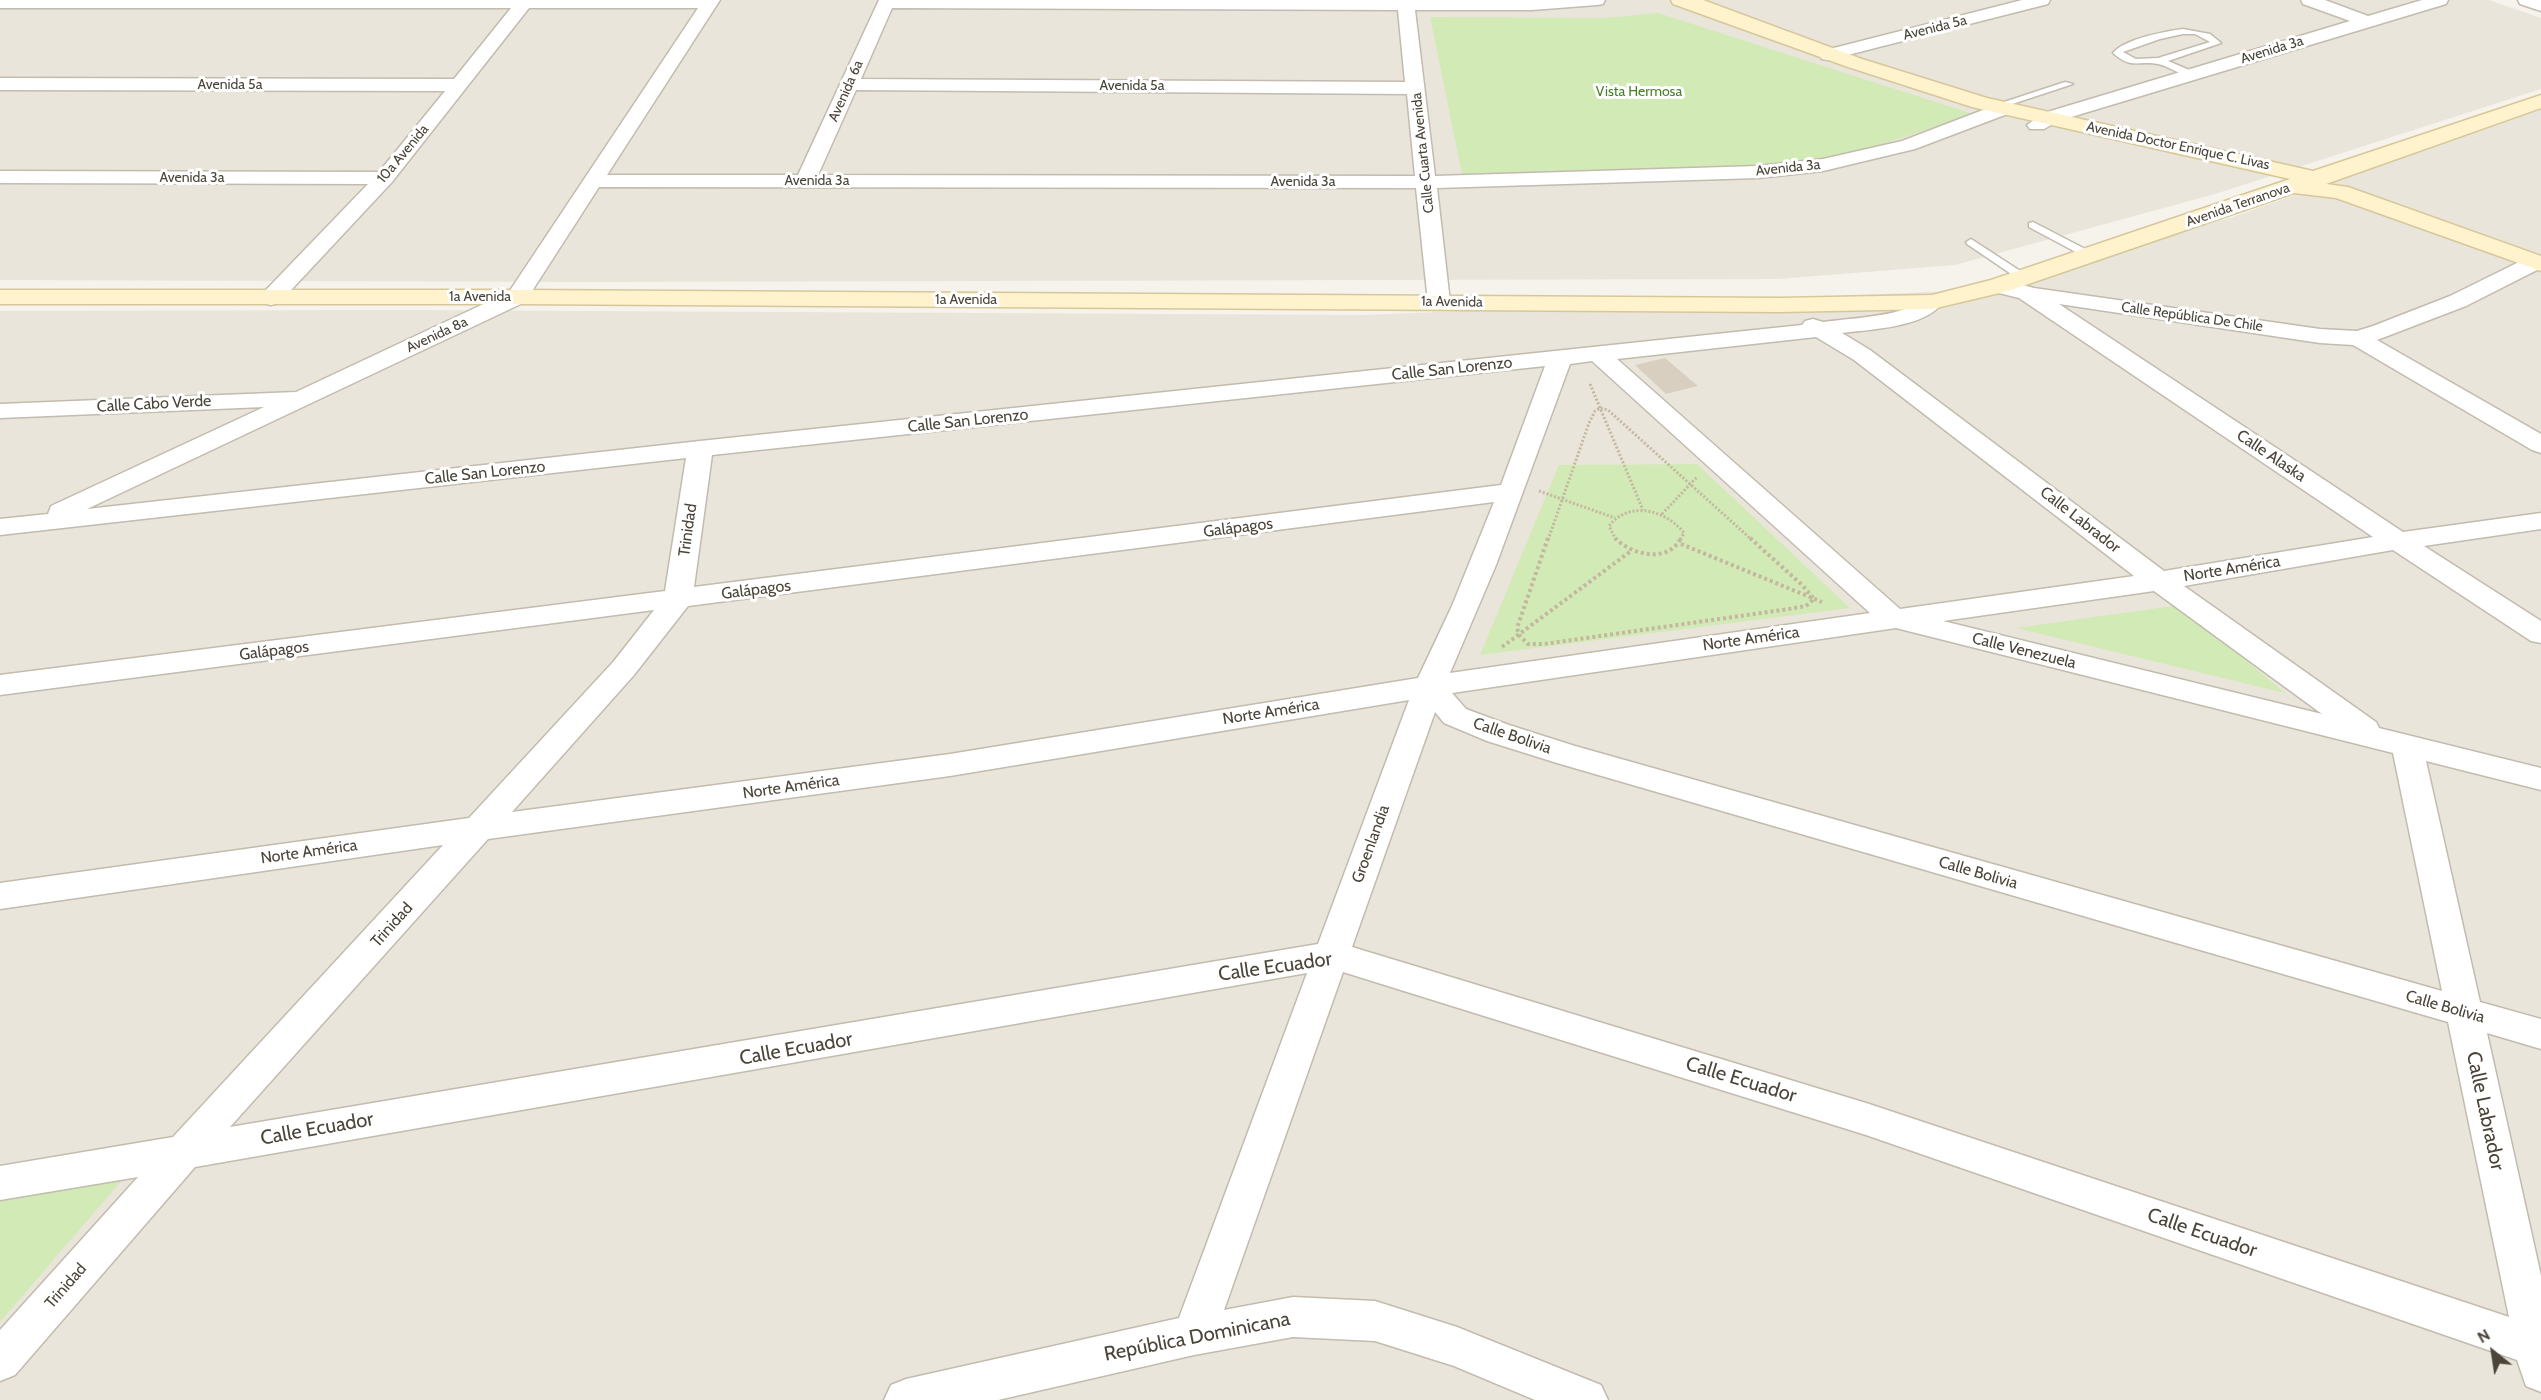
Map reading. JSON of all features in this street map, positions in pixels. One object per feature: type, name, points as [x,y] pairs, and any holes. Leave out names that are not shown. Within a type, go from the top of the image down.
[{"type":"street","points":[[887,2],[1532,5],[1597,0]]},
{"type":"street","name":"Avenida 5a","points":[[1828,55],[2042,0]]},
{"type":"street","points":[[2309,0],[2365,21]]},
{"type":"street","name":"Avenida 3a","points":[[2044,121],[2191,74],[2440,0]]},
{"type":"street","points":[[2526,0],[2541,6]]},
{"type":"street","points":[[0,3],[711,1]]},
{"type":"street","points":[[517,297],[711,1]]},
{"type":"street","name":"Avenida Doctor Enrique C. Livas","points":[[1689,1],[1828,55],[2044,121],[2100,142],[2292,186],[2340,192]]},
{"type":"street","name":"10a Avenida","points":[[271,298],[385,178],[525,2]]},
{"type":"street","name":"Avenida 6a","points":[[805,181],[887,2]]},
{"type":"street","name":"Calle Cuarta Avenida","points":[[1406,4],[1439,302]]},
{"type":"street","name":"Avenida 5a","points":[[0,84],[460,85]]},
{"type":"street","name":"Avenida 5a","points":[[849,84],[1416,88]]},
{"type":"street","name":"Avenida Terranova","points":[[1932,302],[1999,286],[2025,285],[2089,255],[2541,101]]},
{"type":"street","name":"Avenida 3a","points":[[593,181],[1426,182],[1758,171],[1823,165],[1908,145],[2003,109]]},
{"type":"street","name":"Avenida Doctor Enrique C. Livas","points":[[2044,121],[2315,177],[2340,192],[2539,263]]},
{"type":"street","name":"Avenida 3a","points":[[0,177],[385,178]]},
{"type":"street","name":"Calle República De Chile","points":[[2025,285],[2320,336],[2358,338],[2458,301],[2539,263]]},
{"type":"street","name":"Calle Alaska","points":[[2025,285],[2398,541],[2541,634]]},
{"type":"street","name":"1a Avenida","points":[[0,297],[517,297],[1780,305],[1932,302]]},
{"type":"street","name":"Avenida 8a","points":[[36,523],[517,297]]},
{"type":"street","name":"Calle San Lorenzo","points":[[0,527],[700,449],[1819,330],[1908,316],[1932,302]]},
{"type":"street","name":"Calle Labrador","points":[[1780,305],[1862,355],[2159,581],[2392,743],[2464,1013],[2539,1355]]},
{"type":"street","name":"Calle República De Chile","points":[[2358,338],[2541,445]]},
{"type":"street","name":"Calle Venezuela","points":[[1578,356],[1714,459],[1880,620],[2541,779]]},
{"type":"street","name":"Groenlandia","points":[[1194,1335],[1428,686],[1453,638],[1513,488],[1578,356]]},
{"type":"street","name":"Calle Cabo Verde","points":[[0,411],[307,397]]},
{"type":"street","name":"Trinidad","points":[[0,1361],[185,1151],[624,668],[678,600],[700,449]]},
{"type":"street","name":"Galápagos","points":[[0,686],[678,600],[1513,488]]},
{"type":"street","name":"Norte América","points":[[0,896],[950,765],[1428,686],[2159,581],[2398,541],[2541,521]]},
{"type":"street","name":"Calle Bolivia","points":[[1428,686],[1455,716],[1518,739],[2541,1034]]},
{"type":"street","name":"Calle Ecuador","points":[[0,1183],[771,1053],[1332,955],[1866,1119],[2539,1355]]},
{"type":"street","name":"República Dominicana","points":[[906,1400],[1194,1335],[1293,1317],[1375,1321],[1456,1347],[1586,1400]]},
{"type":"lane","points":[[2159,61],[2217,43],[2213,38],[2199,32],[2180,32],[2120,50],[2117,53],[2134,62],[2159,61],[2191,74]]},
{"type":"lane","points":[[2003,109],[2068,84]]},
{"type":"lane","points":[[2033,225],[2089,255]]},
{"type":"lane","points":[[1971,242],[2025,285]]},
{"type":"path","points":[[1578,356],[1643,510]]},
{"type":"path","points":[[1600,408],[1608,410],[1802,585],[1814,599],[1806,606],[1790,609],[1544,644],[1528,644],[1519,635],[1517,628],[1589,423],[1595,411],[1600,408]]},
{"type":"path","points":[[1662,514],[1714,459]]},
{"type":"path","points":[[1513,488],[1563,500],[1615,518]]},
{"type":"path","points":[[1643,510],[1662,514],[1676,522],[1684,533],[1681,544],[1669,552],[1651,555],[1631,551],[1618,544],[1611,535],[1609,526],[1615,518],[1627,512],[1643,510]]},
{"type":"path","points":[[1681,544],[1814,599],[1880,620]]},
{"type":"path","points":[[1501,648],[1631,551]]},
{"type":"shaded area","points":[[0,0],[2489,0],[2541,18],[2541,89],[2215,194],[1955,265],[1778,279],[587,282],[0,280]]},
{"type":"shaded area","points":[[2541,108],[2541,1400],[0,1400],[0,311],[395,310],[1366,315],[1956,291],[2230,218]]},
{"type":"green space","name":"Vista Hermosa","points":[[1658,13],[1973,114],[1850,155],[1742,167],[1462,174],[1430,17],[1605,18]]},
{"type":"green space","points":[[1697,464],[1850,608],[1480,655],[1559,465]]},
{"type":"green space","points":[[2180,605],[2285,693],[2016,628]]},
{"type":"green space","points":[[130,1171],[0,1322],[0,1193]]},
{"type":"building","points":[[1665,358],[1698,386],[1666,394],[1635,365]]}]
